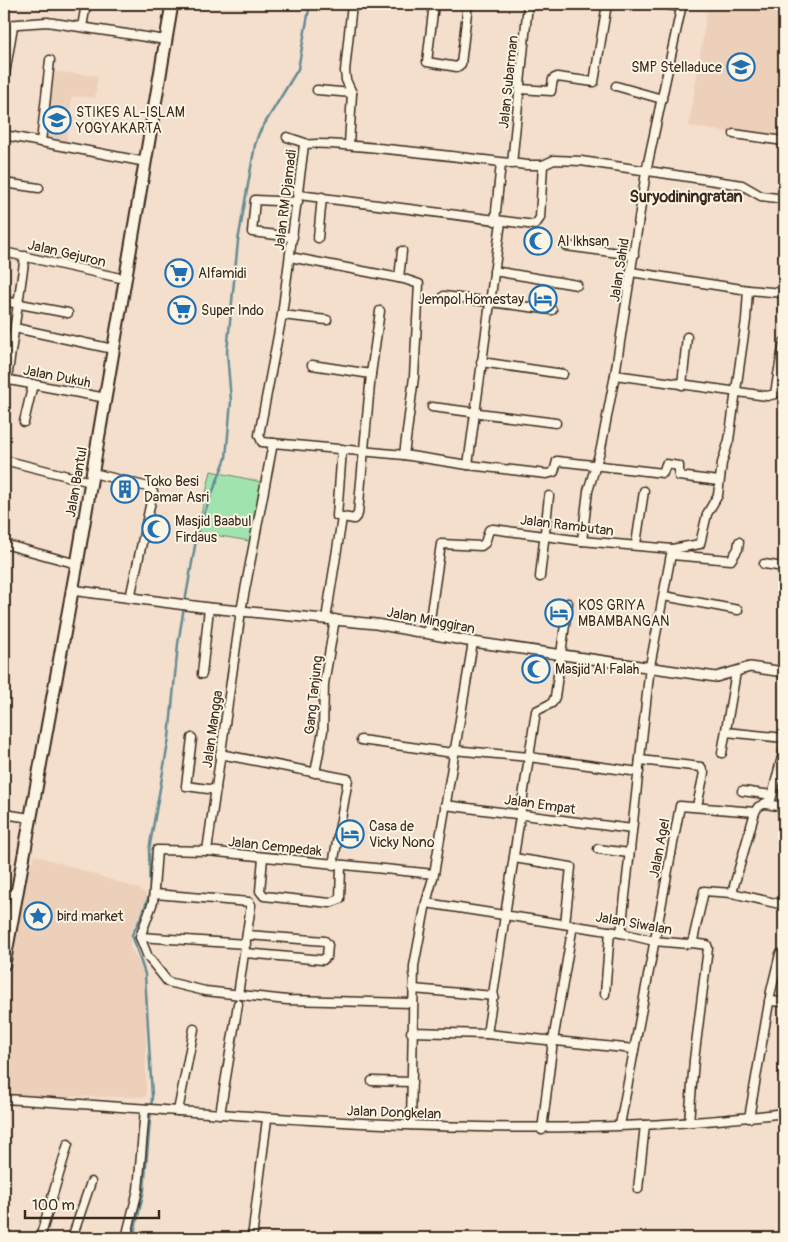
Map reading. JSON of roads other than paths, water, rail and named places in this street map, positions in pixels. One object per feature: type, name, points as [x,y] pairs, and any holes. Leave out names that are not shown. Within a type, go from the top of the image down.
[{"type":"main road","name":"Jalan Bantul","points":[[4,964],[71,590],[78,564],[172,4]]},
{"type":"street","points":[[82,27],[86,4]]},
{"type":"street","points":[[349,145],[352,93],[345,71],[352,4]]},
{"type":"street","points":[[434,4],[427,62],[429,64],[460,66],[468,4]]},
{"type":"street","name":"Jalan Subarman","points":[[512,164],[528,4]]},
{"type":"street","points":[[520,89],[551,91],[553,79],[557,77],[594,82],[606,4]]},
{"type":"street","points":[[662,4],[682,6]]},
{"type":"street","name":"Jalan Sahid","points":[[582,541],[588,491],[615,376],[646,172],[682,6]]},
{"type":"street","points":[[4,25],[13,26],[44,22],[166,40]]},
{"type":"street","points":[[4,80],[13,26]]},
{"type":"street","points":[[41,142],[50,60]]},
{"type":"street","points":[[616,86],[662,99]]},
{"type":"street","points":[[317,90],[352,93]]},
{"type":"street","points":[[734,134],[784,141]]},
{"type":"street","points":[[4,135],[146,162]]},
{"type":"street","points":[[287,137],[305,143]]},
{"type":"street","name":"Jalan RM Djamadi","points":[[273,443],[262,442],[259,436],[282,315],[305,143],[349,145],[512,164],[543,165],[554,160],[581,162],[742,185],[761,196],[784,199]]},
{"type":"street","points":[[468,466],[494,271],[502,163]]},
{"type":"street","points":[[292,237],[252,232],[255,200],[322,197],[498,221],[538,224],[543,165]]},
{"type":"street","points":[[4,183],[39,188]]},
{"type":"street","points":[[318,238],[322,197]]},
{"type":"street","points":[[566,246],[634,255]]},
{"type":"street","points":[[399,278],[402,251]]},
{"type":"street","name":"Jalan Gejuron","points":[[4,252],[125,279]]},
{"type":"street","points":[[6,379],[25,256]]},
{"type":"street","points":[[290,257],[416,282],[420,288],[414,376],[404,455]]},
{"type":"street","points":[[494,271],[577,285]]},
{"type":"street","points":[[631,272],[748,290],[784,293]]},
{"type":"street","points":[[672,552],[700,544],[707,514],[718,495],[719,481],[729,440],[734,392],[746,320],[748,290]]},
{"type":"street","points":[[444,296],[552,310]]},
{"type":"street","points":[[4,300],[68,313]]},
{"type":"street","points":[[342,518],[354,519],[357,517],[371,374],[380,311]]},
{"type":"street","points":[[282,315],[327,320]]},
{"type":"street","points":[[15,328],[113,349]]},
{"type":"street","points":[[682,385],[687,337]]},
{"type":"street","points":[[615,376],[767,396],[775,394],[781,375],[784,342]]},
{"type":"street","points":[[481,362],[563,374]]},
{"type":"street","points":[[312,365],[371,374]]},
{"type":"street","name":"Jalan Dukuh","points":[[6,379],[106,398]]},
{"type":"street","points":[[24,422],[34,384]]},
{"type":"street","points":[[432,407],[475,411],[556,423]]},
{"type":"street","points":[[241,611],[273,443],[404,455],[468,466],[547,474],[554,472],[557,461],[595,467],[663,473],[665,465],[669,465],[679,466],[679,476],[719,481]]},
{"type":"street","name":"Gang Tanjung","points":[[316,773],[323,731],[324,684],[342,518],[337,514],[342,449]]},
{"type":"street","points":[[4,460],[148,487],[152,492],[130,598]]},
{"type":"street","points":[[636,544],[644,491]]},
{"type":"street","points":[[540,577],[549,496]]},
{"type":"street","name":"Jalan Rambutan","points":[[428,633],[441,544],[481,546],[485,544],[489,530],[493,529],[545,534],[582,541],[636,544],[672,552]]},
{"type":"street","points":[[672,552],[731,560],[738,549],[739,542]]},
{"type":"street","points":[[4,544],[78,564]]},
{"type":"street","points":[[621,933],[650,666],[672,552]]},
{"type":"street","points":[[764,564],[784,567]]},
{"type":"street","name":"Jalan Minggiran","points":[[71,590],[209,608],[376,624],[473,642],[716,677],[750,667],[784,672]]},
{"type":"street","points":[[664,596],[738,610]]},
{"type":"street","points":[[487,1034],[536,711],[552,702],[555,697],[568,603]]},
{"type":"street","points":[[202,674],[209,608]]},
{"type":"street","name":"Jalan Mangga","points":[[207,851],[241,611]]},
{"type":"street","points":[[410,1125],[414,966],[434,874],[453,751],[473,642]]},
{"type":"street","points":[[722,753],[736,672]]},
{"type":"street","points":[[726,732],[784,738]]},
{"type":"street","points":[[192,738],[186,786],[216,790]]},
{"type":"street","points":[[361,740],[453,751],[529,757],[639,772]]},
{"type":"street","points":[[766,804],[772,795],[783,762],[784,749]]},
{"type":"street","points":[[220,754],[347,778],[349,781],[337,865],[340,898],[330,903],[264,896],[260,891],[263,858]]},
{"type":"street","points":[[640,760],[701,767],[704,773],[697,806]]},
{"type":"street","points":[[742,791],[772,795]]},
{"type":"street","name":"Jalan Empat","points":[[445,804],[632,829]]},
{"type":"street","points":[[732,893],[758,807],[766,804],[784,807]]},
{"type":"street","name":"Jalan Agel","points":[[654,941],[678,809],[683,805],[755,812]]},
{"type":"street","points":[[4,814],[30,818]]},
{"type":"street","points":[[598,849],[629,853]]},
{"type":"street","name":"Jalan Cempedak","points":[[155,894],[156,850],[207,851],[434,874]]},
{"type":"street","points":[[514,858],[571,867],[569,925],[542,1130]]},
{"type":"street","points":[[689,1122],[694,1060],[708,948],[707,945],[692,943],[703,893],[708,890],[732,893],[784,905]]},
{"type":"street","points":[[4,892],[17,894]]},
{"type":"street","points":[[238,995],[251,905],[246,900],[155,894],[152,908],[140,937],[148,957],[168,982],[187,988],[238,995],[287,1000],[412,1003]]},
{"type":"street","name":"Jalan Siwalan","points":[[426,904],[610,931],[654,941],[692,943]]},
{"type":"street","points":[[605,994],[610,931]]},
{"type":"street","points":[[245,953],[323,960],[328,956],[328,945],[325,941],[247,935]]},
{"type":"street","points":[[140,937],[246,944]]},
{"type":"street","points":[[620,1126],[654,941]]},
{"type":"street","points":[[749,1118],[769,1001],[780,954]]},
{"type":"street","points":[[413,989],[494,996]]},
{"type":"street","points":[[769,1001],[784,1002]]},
{"type":"street","points":[[220,1114],[238,1004]]},
{"type":"street","points":[[178,1111],[194,1029]]},
{"type":"street","points":[[411,1032],[487,1034],[634,1049]]},
{"type":"street","points":[[372,1081],[412,1082]]},
{"type":"street","name":"Jalan Dongkelan","points":[[4,1099],[267,1119],[542,1130],[646,1125],[784,1114]]},
{"type":"street","points":[[126,1238],[138,1190],[145,1109]]},
{"type":"street","points":[[252,1238],[267,1119]]},
{"type":"street","points":[[638,1189],[646,1125]]},
{"type":"street","points":[[40,1238],[68,1144]]},
{"type":"street","points":[[72,1238],[91,1182]]},
{"type":"waterway","points":[[185,602],[198,529],[226,458],[231,401],[227,352],[238,241],[255,145],[259,133],[298,69],[310,4]]},
{"type":"waterway","points":[[133,1238],[144,1190],[152,1097],[145,974],[132,935],[143,913],[150,892],[149,850],[169,738],[178,644],[184,607]]},
{"type":"place","name":"SMP Stelladuce","points":[[741,67]]},
{"type":"place","name":"STIKES AL-ISLAM YOGYAKARTA","points":[[57,120]]},
{"type":"place","name":"Al Ikhsan","points":[[538,241]]},
{"type":"place","name":"Alfamidi","points":[[179,273]]},
{"type":"place","name":"Jempol Homestay","points":[[543,299]]},
{"type":"place","name":"Super Indo","points":[[182,310]]},
{"type":"place","name":"Toko Besi Damar Asri","points":[[125,489]]},
{"type":"place","name":"Masjid Baabul Firdaus","points":[[156,529]]},
{"type":"place","name":"KOS GRIYA MBAMBANGAN","points":[[559,613]]},
{"type":"place","name":"Masjid Al Falah","points":[[536,669]]},
{"type":"place","name":"Casa de Vicky Nono","points":[[350,834]]},
{"type":"place","name":"bird market","points":[[38,916]]},
{"type":"district","name":"Suryodiningratan","points":[[686,196]]}]
